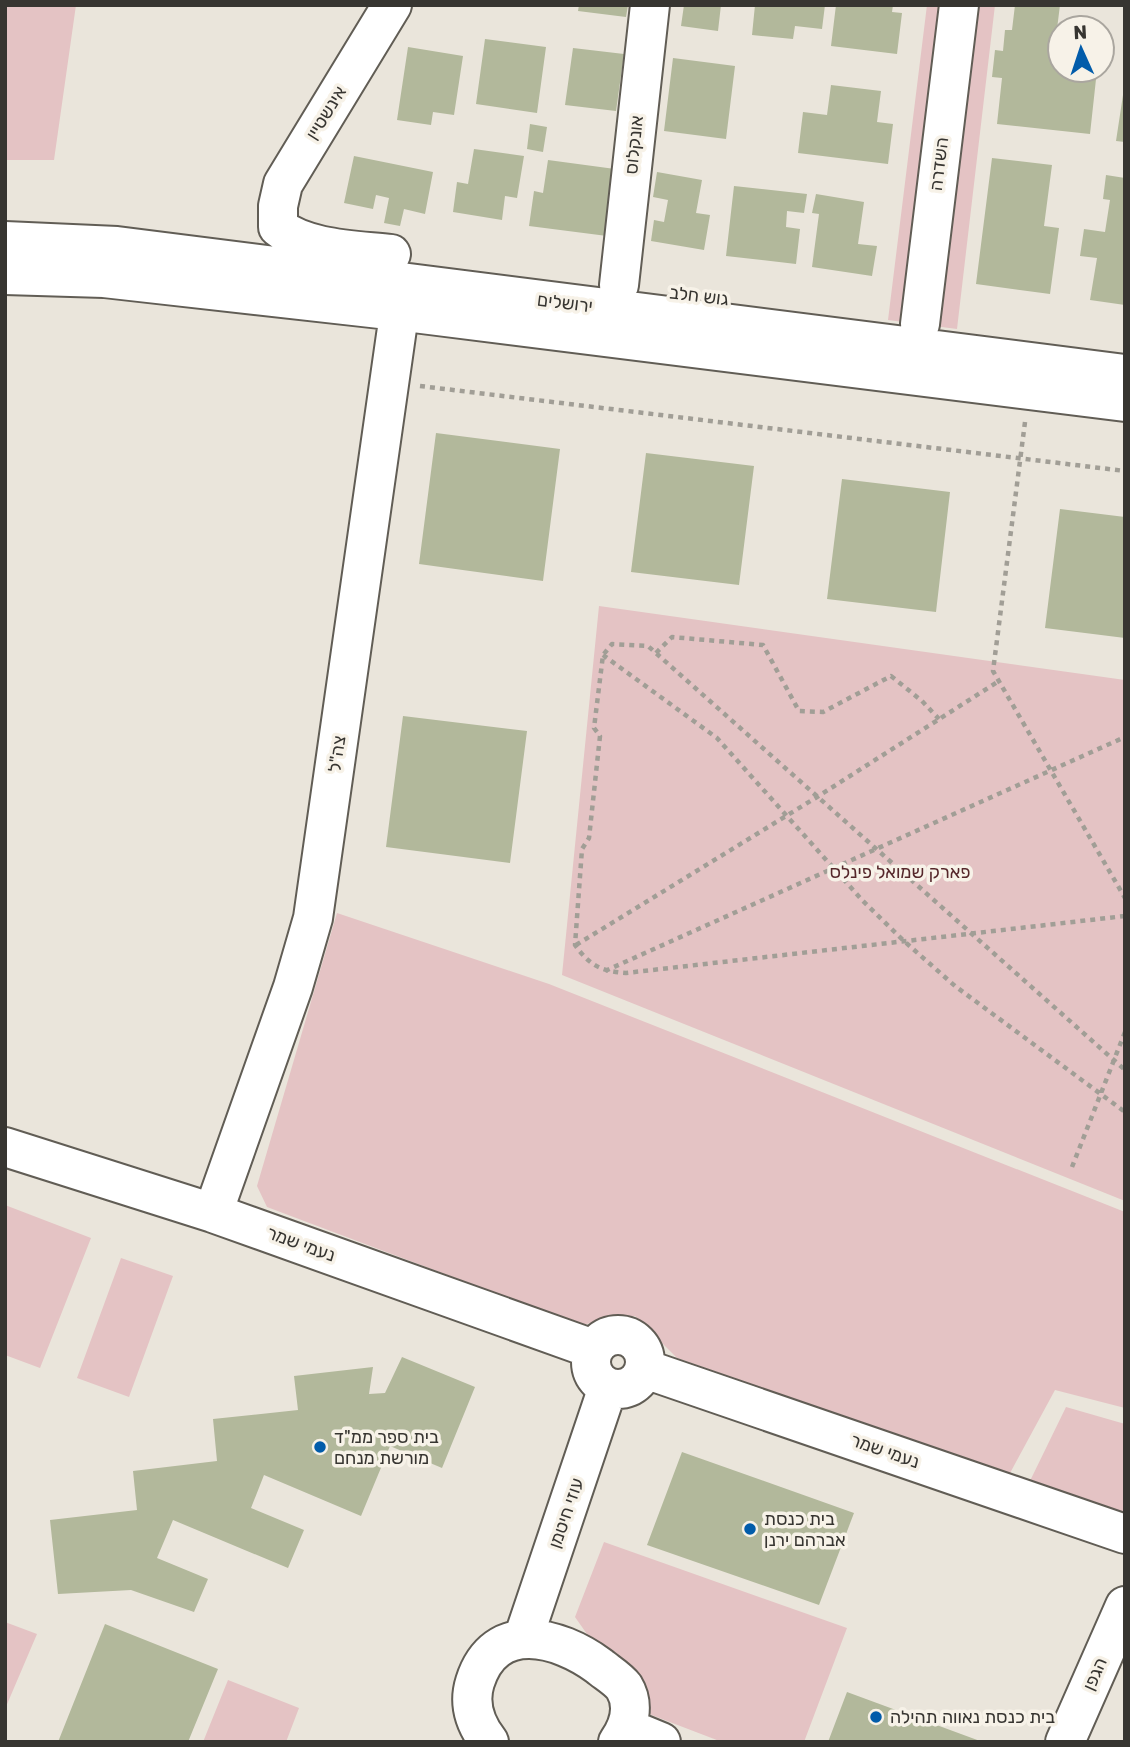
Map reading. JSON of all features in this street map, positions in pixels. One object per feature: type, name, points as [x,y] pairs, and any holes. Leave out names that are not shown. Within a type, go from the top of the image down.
[{"type":"street","name":"אינשטיין","points":[[278,227],[278,206],[283,184],[392,5]]},
{"type":"street","name":"אונקלוס","points":[[619,285],[650,5]]},
{"type":"street","name":"השדרה","points":[[920,324],[959,5]]},
{"type":"street","name":"גוש חלב","points":[[278,227],[305,241],[348,248],[1125,351]]},
{"type":"street","name":"ירושלים","points":[[5,241],[117,246],[401,296],[1125,402]]},
{"type":"street","name":"ירושלים","points":[[5,275],[104,278],[401,296],[1125,374]]},
{"type":"street","name":"צה\"ל","points":[[213,1213],[293,987],[313,918],[401,296]]},
{"type":"street","name":"נעמי שמר","points":[[5,1147],[213,1213],[593,1349]]},
{"type":"street","points":[[614,1335],[631,1338],[643,1350],[645,1369],[635,1384],[626,1388],[608,1387],[594,1375],[591,1366],[593,1349],[599,1342],[614,1335]]},
{"type":"street","name":"נעמי שמר","points":[[645,1369],[1125,1534]]},
{"type":"street","name":"עוזי חיטמן","points":[[523,1639],[608,1387]]},
{"type":"street","name":"הגפן","points":[[1065,1742],[1125,1606]]},
{"type":"street","points":[[489,1742],[480,1730],[473,1712],[472,1692],[478,1673],[489,1657],[505,1645],[523,1639],[542,1638],[561,1643],[624,1687],[635,1737]]},
{"type":"path","points":[[388,382],[1125,471]]},
{"type":"path","points":[[1029,390],[993,671],[1125,898]]},
{"type":"path","points":[[656,653],[672,637],[763,645],[799,712],[822,712],[891,676],[939,719]]},
{"type":"path","points":[[1125,916],[970,934],[626,973],[604,971],[589,963],[575,945],[582,849],[589,838],[600,736],[594,728],[603,655],[612,644],[632,643],[648,646],[873,848],[970,934],[1125,1070]]},
{"type":"path","points":[[603,655],[717,738],[832,867],[904,941],[955,986],[1125,1112]]},
{"type":"path","points":[[575,945],[787,816],[999,681]]},
{"type":"path","points":[[604,971],[1125,737]]},
{"type":"path","points":[[1072,1167],[1125,1031]]},
{"type":"green space","points":[[5,5],[76,5],[54,160],[5,160]]},
{"type":"green space","points":[[927,5],[995,5],[957,329],[888,320]]},
{"type":"green space","name":"פארק שמואל פינלס","points":[[599,606],[1125,680],[1125,1201],[562,975]]},
{"type":"green space","points":[[337,913],[549,984],[1125,1212],[1125,1408],[1055,1390],[1009,1475],[677,1358],[635,1316],[580,1325],[267,1207],[257,1186]]},
{"type":"green space","points":[[5,1205],[91,1238],[40,1368],[5,1355]]},
{"type":"green space","points":[[121,1258],[173,1276],[129,1397],[77,1378]]},
{"type":"green space","points":[[1066,1407],[1125,1424],[1125,1516],[1028,1485]]},
{"type":"green space","points":[[604,1542],[847,1628],[804,1742],[722,1742],[641,1711],[575,1617]]},
{"type":"green space","points":[[5,1622],[37,1634],[5,1709]]},
{"type":"green space","points":[[228,1680],[299,1708],[286,1742],[203,1742]]},
{"type":"building","points":[[579,5],[628,5],[626,17],[578,11]]},
{"type":"building","points":[[684,5],[721,5],[718,31],[681,26]]},
{"type":"building","points":[[755,5],[825,5],[822,29],[795,26],[793,39],[752,35]]},
{"type":"building","points":[[836,5],[893,5],[892,12],[902,13],[897,54],[831,46]]},
{"type":"building","points":[[1015,5],[1060,5],[1059,14],[1046,14],[1046,84],[1095,84],[1090,134],[997,124],[1002,78],[992,77],[995,50],[1003,51],[1005,30],[1012,30]]},
{"type":"building","points":[[485,39],[546,47],[537,113],[476,104]]},
{"type":"building","points":[[408,47],[463,56],[454,115],[433,112],[431,125],[397,120]]},
{"type":"building","points":[[573,48],[624,54],[616,111],[565,105]]},
{"type":"building","points":[[673,58],[735,66],[726,139],[664,131]]},
{"type":"building","points":[[831,85],[881,91],[877,122],[893,124],[888,164],[798,153],[803,112],[827,115]]},
{"type":"building","points":[[1125,95],[1125,142],[1116,141]]},
{"type":"building","points":[[530,124],[547,127],[543,152],[527,149]]},
{"type":"building","points":[[474,149],[524,156],[517,198],[505,196],[502,220],[453,212],[457,182],[468,184]]},
{"type":"building","points":[[354,156],[433,172],[425,214],[404,209],[400,226],[384,223],[389,198],[376,195],[373,209],[344,203]]},
{"type":"building","points":[[992,158],[1052,165],[1044,226],[1059,228],[1050,294],[976,284]]},
{"type":"building","points":[[548,160],[615,169],[607,236],[529,226],[534,191],[543,193]]},
{"type":"building","points":[[657,172],[702,180],[696,213],[710,215],[704,250],[651,241],[654,220],[664,222],[668,200],[653,197]]},
{"type":"building","points":[[1106,175],[1125,178],[1125,305],[1090,300],[1097,258],[1080,256],[1084,229],[1105,232],[1110,200],[1103,199]]},
{"type":"building","points":[[734,186],[807,194],[804,213],[787,211],[786,227],[800,229],[796,264],[726,256]]},
{"type":"building","points":[[816,194],[864,202],[858,244],[877,246],[872,276],[812,267],[819,214],[812,213]]},
{"type":"building","points":[[436,433],[560,449],[543,581],[419,564]]},
{"type":"building","points":[[646,453],[754,466],[739,585],[631,572]]},
{"type":"building","points":[[842,479],[950,492],[936,612],[827,599]]},
{"type":"building","points":[[1060,509],[1125,517],[1125,638],[1045,628]]},
{"type":"building","points":[[403,716],[527,731],[510,863],[386,847]]},
{"type":"building","points":[[402,1357],[475,1387],[442,1468],[390,1446],[361,1516],[264,1475],[251,1508],[304,1530],[288,1568],[173,1520],[157,1558],[208,1579],[194,1612],[131,1590],[58,1594],[50,1520],[137,1510],[133,1471],[217,1461],[213,1419],[298,1410],[294,1376],[373,1367],[369,1394],[385,1393]]},
{"type":"building","name":"בית כנסת אברהם ירנן","points":[[682,1452],[854,1513],[819,1605],[647,1545]]},
{"type":"building","points":[[105,1624],[218,1669],[188,1742],[58,1742]]},
{"type":"building","name":"בית כנסת נאווה תהילה","points":[[847,1692],[980,1741],[980,1742],[828,1742]]},
{"type":"place","name":"בית ספר ממ\"ד מורשת מנחם","points":[[320,1447]]},
{"type":"place","name":"בית כנסת אברהם ירנן","points":[[750,1529]]},
{"type":"place","name":"בית כנסת נאווה תהילה","points":[[876,1717]]}]
